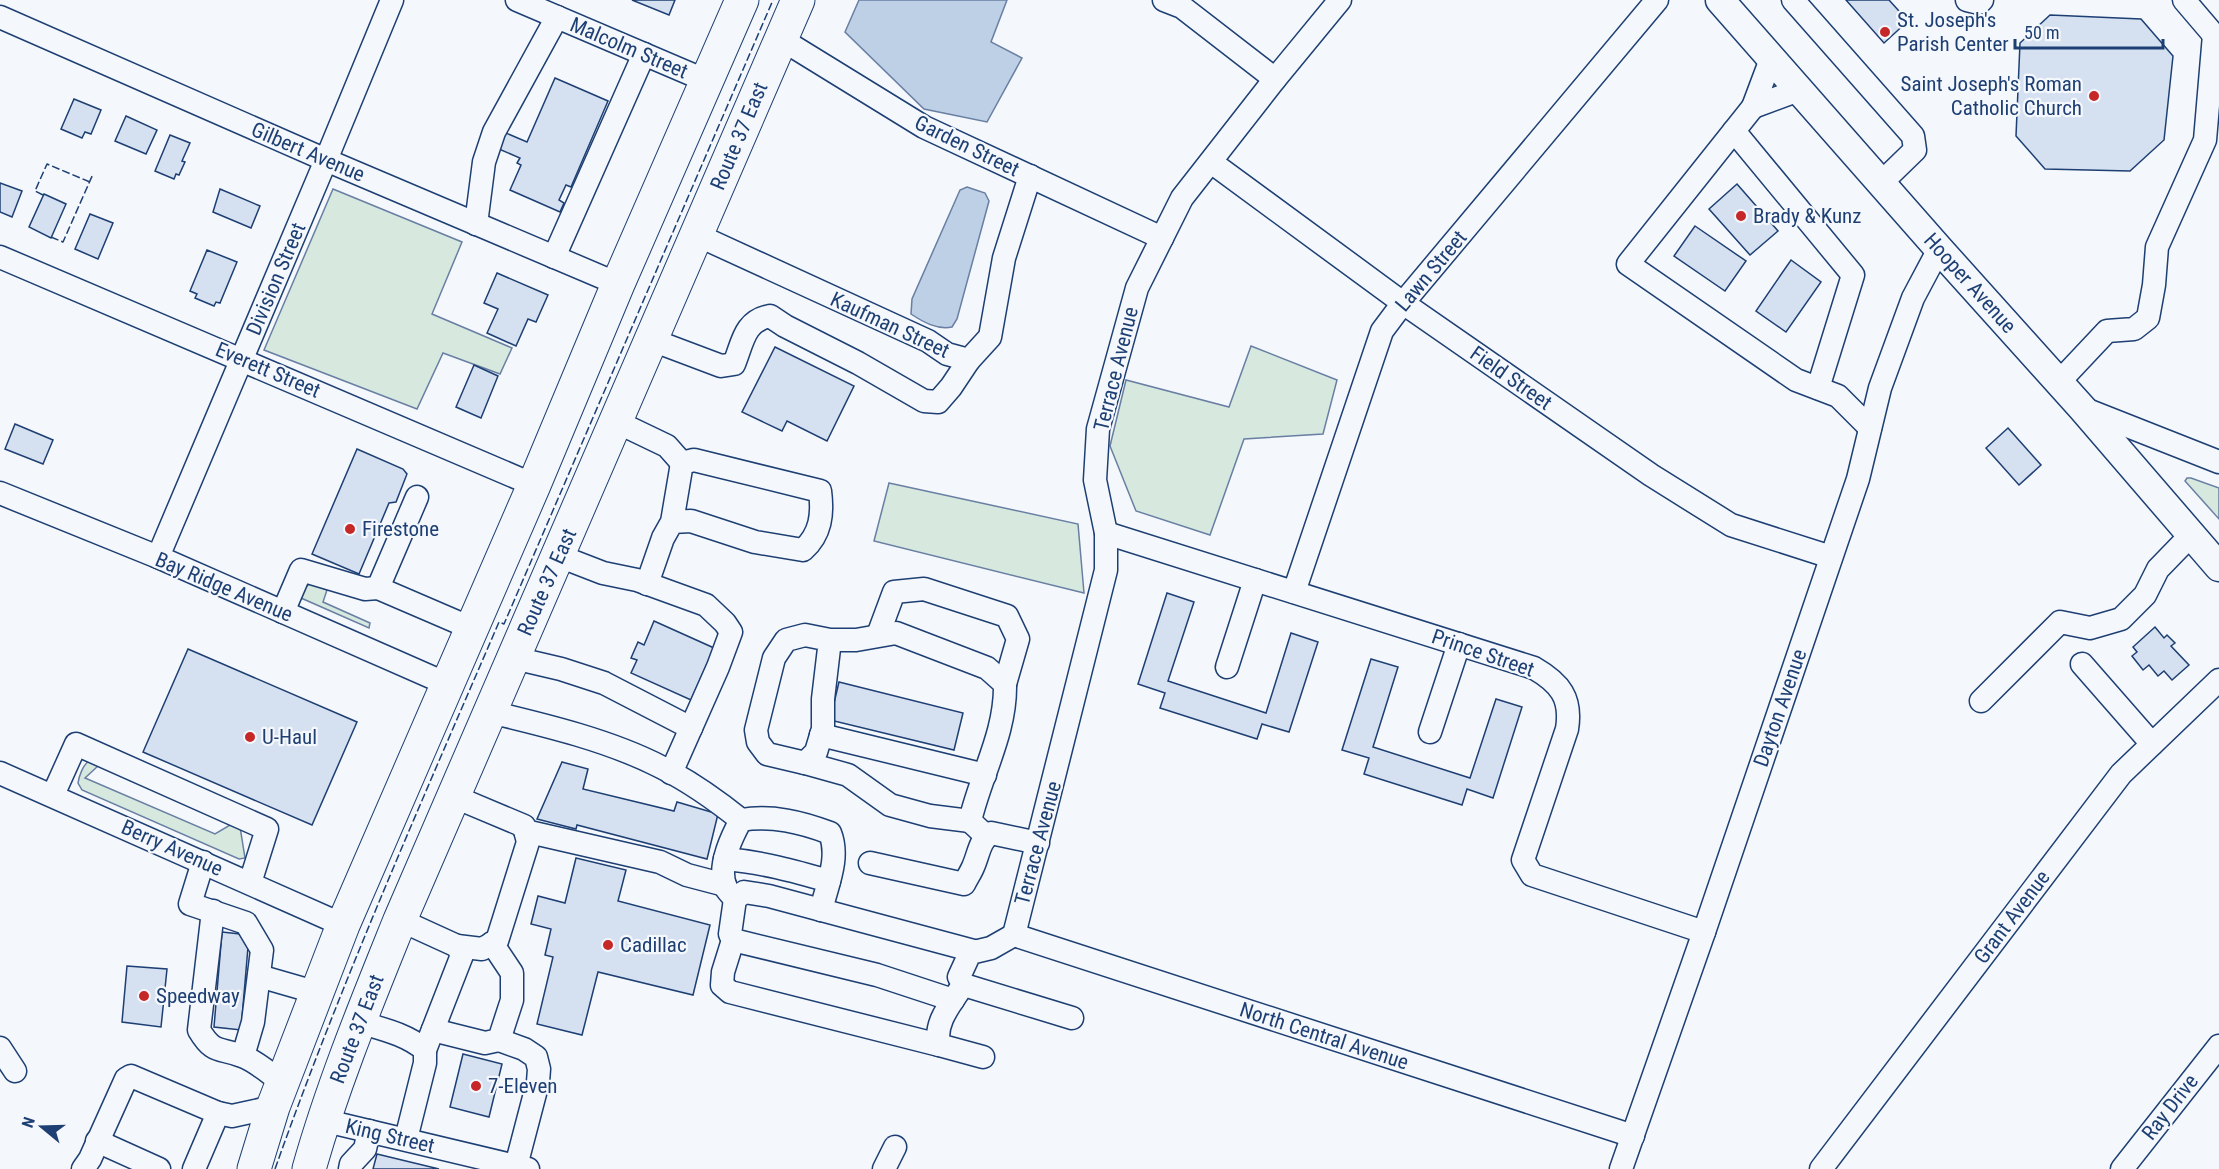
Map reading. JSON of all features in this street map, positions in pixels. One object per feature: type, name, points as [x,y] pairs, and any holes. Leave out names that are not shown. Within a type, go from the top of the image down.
[{"type":"highway","points":[[254,1169],[278,1095],[344,925],[742,0]]},
{"type":"highway","name":"Route 37 East","points":[[309,1169],[322,1120],[400,920],[798,0]]},
{"type":"main road","name":"Hooper Avenue","points":[[1720,0],[2082,408],[2219,567]]},
{"type":"street","name":"Division Street","points":[[158,558],[392,0]]},
{"type":"street","name":"Malcolm Street","points":[[517,0],[707,81]]},
{"type":"street","points":[[1164,0],[1182,7],[1275,79]]},
{"type":"street","name":"Terrace Avenue","points":[[1014,935],[1106,570],[1106,533],[1095,480],[1098,429],[1137,288],[1182,198],[1275,79],[1341,0]]},
{"type":"street","name":"Lawn Street","points":[[1294,592],[1382,331],[1657,0]]},
{"type":"street","points":[[1792,0],[1912,136],[1915,150],[1881,183]]},
{"type":"street","points":[[1967,0],[1979,3],[1982,0]]},
{"type":"street","points":[[2059,382],[2107,331],[2134,329],[2148,318],[2154,285],[2157,247],[2205,140],[2216,38],[2188,1]]},
{"type":"street","name":"Gilbert Avenue","points":[[0,17],[326,160],[618,284]]},
{"type":"street","points":[[476,224],[484,162],[494,132],[557,17]]},
{"type":"street","name":"Garden Street","points":[[781,39],[924,128],[1162,238]]},
{"type":"street","points":[[554,257],[644,54]]},
{"type":"street","points":[[1771,59],[1753,107],[1628,264],[1796,380],[1828,392],[1870,428]]},
{"type":"street","points":[[1753,107],[1799,90]]},
{"type":"street","points":[[1734,131],[1853,275],[1828,392]]},
{"type":"street","name":"Field Street","points":[[1211,162],[1403,303],[1651,475],[1731,525],[1831,557]]},
{"type":"street","name":"Kaufman Street","points":[[697,235],[928,341],[948,354],[969,360],[990,337],[1004,258],[1030,176]]},
{"type":"street","name":"Dayton Avenue","points":[[1621,1169],[1858,479],[1880,388],[1913,298],[1939,249]]},
{"type":"street","name":"Everett Street","points":[[0,257],[534,485]]},
{"type":"street","points":[[652,340],[721,366],[734,364],[749,327],[757,318],[770,316],[858,363],[924,402],[938,402],[969,360]]},
{"type":"street","points":[[1828,392],[1880,388]]},
{"type":"street","points":[[2082,408],[2219,462]]},
{"type":"street","points":[[617,422],[667,446],[682,463]]},
{"type":"street","points":[[672,522],[691,521],[755,542],[803,550],[818,529],[822,510],[820,491],[694,460],[682,463]]},
{"type":"street","points":[[647,584],[663,538],[672,522],[682,463]]},
{"type":"street","name":"Bay Ridge Avenue","points":[[0,493],[158,558],[447,684]]},
{"type":"street","points":[[378,588],[417,496]]},
{"type":"street","name":"Prince Street","points":[[1106,533],[1534,668],[1552,679],[1563,693],[1570,712],[1567,729],[1523,860],[1532,875],[1704,932]]},
{"type":"street","points":[[1981,701],[2060,622],[2090,628],[2121,619],[2145,595],[2158,569],[2191,535]]},
{"type":"street","points":[[559,556],[603,573],[647,584],[706,605],[731,632],[671,773]]},
{"type":"street","points":[[283,612],[301,570],[365,589],[378,588],[471,628]]},
{"type":"street","points":[[1227,667],[1255,580]]},
{"type":"street","points":[[870,863],[964,884],[978,829],[974,803],[1001,729],[1005,684],[1018,639],[1007,616],[924,589],[894,592],[878,635]]},
{"type":"street","points":[[1005,684],[987,668],[896,633],[856,640],[806,635],[786,640],[774,658],[756,730],[758,742],[767,754],[848,775],[890,805],[991,833],[1038,843]]},
{"type":"street","points":[[805,763],[816,752],[821,735],[830,639]]},
{"type":"street","points":[[1430,732],[1459,644]]},
{"type":"street","points":[[514,658],[561,669],[604,684],[691,728]]},
{"type":"street","points":[[2082,664],[2152,744]]},
{"type":"street","name":"Grant Avenue","points":[[1821,1169],[2121,774],[2219,680]]},
{"type":"street","points":[[490,712],[527,720],[617,748],[671,773],[720,803],[741,820],[755,818],[785,820],[830,833],[834,842],[834,858],[821,910]]},
{"type":"street","points":[[821,735],[985,775]]},
{"type":"street","points":[[53,795],[75,744],[267,829],[246,923]]},
{"type":"street","name":"Berry Avenue","points":[[0,773],[344,925]]},
{"type":"street","points":[[400,920],[457,946],[482,949],[497,941],[528,842],[524,826],[454,797]]},
{"type":"street","points":[[741,820],[735,831],[722,872],[730,892],[730,934],[733,940],[723,972],[722,985],[730,992],[983,1057]]},
{"type":"street","points":[[525,831],[660,862],[730,892],[769,896],[974,951],[991,948],[1014,935]]},
{"type":"street","points":[[725,859],[781,867],[829,881]]},
{"type":"street","points":[[203,862],[190,903],[246,923],[262,950],[253,1022],[243,1056]]},
{"type":"street","points":[[159,1169],[89,1160],[126,1078],[131,1076],[218,1113],[232,1116],[278,1095],[243,1056],[214,1049],[206,1042],[199,1030],[213,911]]},
{"type":"street","name":"North Central Avenue","points":[[1014,935],[1634,1136]]},
{"type":"street","points":[[733,940],[876,975],[1072,1017]]},
{"type":"street","points":[[492,943],[512,973],[512,1000],[499,1040]]},
{"type":"street","points":[[406,1139],[429,1040],[462,955],[457,946]]},
{"type":"street","points":[[939,1046],[936,1034],[939,1025],[958,992],[959,977],[970,953],[974,951]]},
{"type":"street","points":[[259,976],[318,993]]},
{"type":"street","points":[[359,1022],[415,1041],[485,1042],[499,1040],[524,1048],[536,1057],[538,1082],[522,1168]]},
{"type":"street","name":"Ray Drive","points":[[2122,1169],[2219,1046]]},
{"type":"street","points":[[0,1048],[15,1071]]},
{"type":"street","points":[[194,1169],[218,1113]]},
{"type":"street","name":"King Street","points":[[322,1120],[406,1139],[479,1163],[522,1168]]},
{"type":"street","points":[[350,1169],[351,1164],[365,1149],[369,1131]]},
{"type":"street","points":[[884,1169],[895,1147]]},
{"type":"shaded area","points":[[333,189],[462,242],[432,314],[512,348],[500,374],[443,353],[417,409],[264,350]]},
{"type":"shaded area","points":[[1251,346],[1337,380],[1323,434],[1244,439],[1210,535],[1136,511],[1110,446],[1126,380],[1229,407]]},
{"type":"shaded area","points":[[2187,478],[2219,488],[2219,519],[2185,481]]},
{"type":"shaded area","points":[[889,483],[1078,524],[1084,593],[874,541]]},
{"type":"shaded area","points":[[310,583],[327,590],[323,602],[370,623],[369,628],[301,598]]},
{"type":"shaded area","points":[[89,761],[98,766],[85,778],[215,834],[230,825],[240,827],[245,858],[239,859],[82,790],[78,783],[80,774]]},
{"type":"water","points":[[859,0],[1007,0],[991,42],[1022,58],[987,122],[924,109],[845,32]]},
{"type":"water","points":[[967,187],[985,193],[989,201],[957,319],[952,327],[946,328],[925,322],[911,314],[912,299],[960,190]]},
{"type":"building","points":[[632,0],[675,0],[669,15]]},
{"type":"building","name":"St. Joseph's Parish Center","points":[[1846,0],[1889,0],[1908,21],[1884,43]]},
{"type":"building","name":"Saint Joseph's Roman Catholic Church","points":[[2050,15],[2141,19],[2173,56],[2164,140],[2130,171],[2045,169],[2016,136],[2020,43]]},
{"type":"building","points":[[555,78],[608,101],[571,187],[566,185],[559,200],[564,203],[560,212],[510,190],[521,165],[517,163],[520,158],[492,146],[499,130],[527,142]]},
{"type":"building","points":[[74,99],[101,110],[91,134],[85,132],[82,138],[61,129]]},
{"type":"building","points":[[126,116],[157,130],[146,154],[115,141]]},
{"type":"building","points":[[170,135],[190,143],[182,161],[185,162],[179,175],[176,174],[174,179],[155,171]]},
{"type":"building","points":[[0,183],[22,191],[12,217],[0,212]]},
{"type":"building","points":[[1737,184],[1778,231],[1750,255],[1709,209]]},
{"type":"building","points":[[220,189],[260,206],[251,228],[213,212]]},
{"type":"building","points":[[44,194],[66,204],[51,238],[29,227]]},
{"type":"building","points":[[90,214],[113,223],[98,259],[75,249]]},
{"type":"building","points":[[1695,226],[1746,261],[1725,291],[1674,256]]},
{"type":"building","points":[[207,250],[237,262],[220,303],[216,302],[214,306],[195,298],[197,294],[190,291]]},
{"type":"building","points":[[1791,260],[1821,282],[1786,332],[1756,311]]},
{"type":"building","points":[[497,273],[548,295],[536,322],[528,319],[516,346],[487,333],[498,309],[484,303]]},
{"type":"building","points":[[775,347],[854,386],[827,441],[787,421],[782,431],[742,412]]},
{"type":"building","points":[[474,365],[498,376],[481,418],[456,407]]},
{"type":"building","points":[[15,424],[53,440],[43,464],[5,449]]},
{"type":"building","points":[[2008,428],[2041,465],[2019,485],[1986,448]]},
{"type":"building","name":"Firestone","points":[[357,449],[403,469],[407,474],[396,502],[389,503],[359,574],[312,554]]},
{"type":"building","points":[[1167,593],[1194,602],[1168,681],[1266,713],[1291,633],[1318,642],[1289,732],[1262,724],[1257,739],[1160,708],[1165,693],[1138,684]]},
{"type":"building","points":[[654,621],[714,648],[691,700],[631,673],[637,660],[631,658],[638,642],[644,645]]},
{"type":"building","points":[[2155,627],[2164,638],[2167,635],[2175,643],[2171,646],[2189,665],[2172,680],[2164,671],[2158,676],[2149,665],[2143,670],[2132,656],[2137,652],[2133,647]]},
{"type":"building","name":"U-Haul","points":[[188,649],[357,722],[312,825],[143,752]]},
{"type":"building","points":[[1371,659],[1398,667],[1373,747],[1470,778],[1496,699],[1522,707],[1493,798],[1467,789],[1462,805],[1364,774],[1369,758],[1342,750]]},
{"type":"building","points":[[839,682],[963,713],[954,750],[830,720]]},
{"type":"building","points":[[562,762],[588,769],[583,789],[674,811],[677,802],[718,814],[707,859],[577,825],[576,829],[537,819]]},
{"type":"building","points":[[576,858],[626,870],[618,901],[710,925],[693,995],[598,972],[582,1035],[537,1024],[553,957],[545,955],[551,929],[531,924],[538,896],[565,903]]},
{"type":"building","name":"Speedway","points":[[222,932],[249,935],[241,1030],[214,1027]]},
{"type":"building","name":"Speedway","points":[[127,966],[167,969],[161,1027],[122,1022]]},
{"type":"building","name":"7-Eleven","points":[[463,1054],[502,1064],[489,1117],[450,1107]]},
{"type":"building","points":[[377,1154],[439,1169],[373,1169]]},
{"type":"fence","points":[[275,1169],[354,962],[411,826],[499,622],[504,624],[773,0]]},
{"type":"fence","points":[[43,195],[35,191],[47,164],[90,182]]},
{"type":"fence","points":[[51,237],[63,242],[93,174]]},
{"type":"place","name":"St. Joseph's Parish Center","points":[[1885,32]]},
{"type":"place","name":"Saint Joseph's Roman Catholic Church","points":[[2094,96]]},
{"type":"place","name":"Brady & Kunz","points":[[1741,216]]},
{"type":"place","name":"Firestone","points":[[350,529]]},
{"type":"place","name":"U-Haul","points":[[250,737]]},
{"type":"place","name":"Cadillac","points":[[608,945]]},
{"type":"place","name":"Speedway","points":[[144,996]]},
{"type":"place","name":"7-Eleven","points":[[476,1086]]}]
